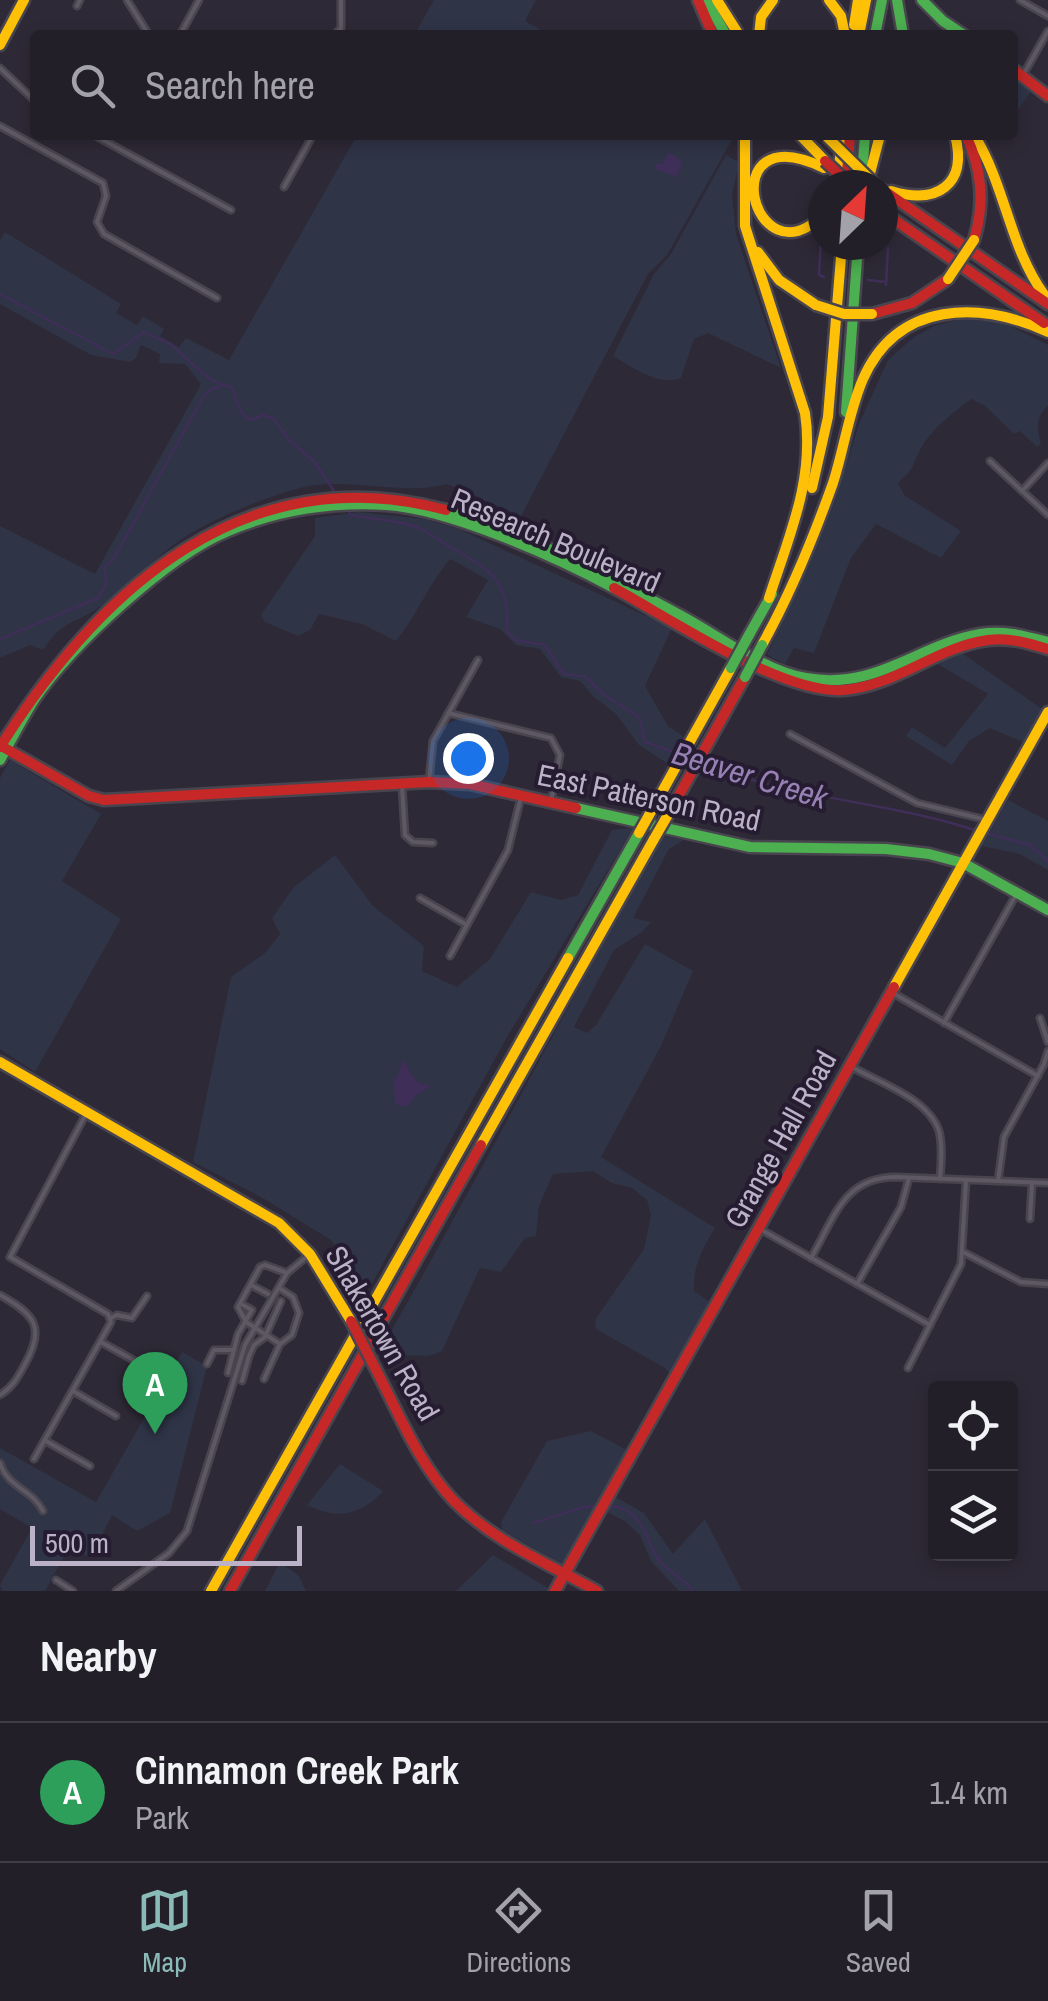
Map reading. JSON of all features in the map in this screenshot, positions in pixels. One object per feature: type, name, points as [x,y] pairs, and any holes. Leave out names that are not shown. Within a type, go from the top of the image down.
[{"type":"main road","points":[[2,37],[24,0]]},
{"type":"main road","points":[[698,0],[712,30]]},
{"type":"main road","points":[[706,0],[723,30]]},
{"type":"main road","points":[[720,0],[739,30]]},
{"type":"main road","points":[[760,30],[761,17],[774,0]]},
{"type":"main road","points":[[829,0],[841,16],[844,30]]},
{"type":"main road","points":[[856,30],[858,0]]},
{"type":"main road","points":[[857,30],[866,0]]},
{"type":"main road","points":[[876,30],[882,0]]},
{"type":"main road","points":[[897,0],[902,30]]},
{"type":"main road","points":[[922,0],[957,30]]},
{"type":"main road","points":[[1018,72],[1048,96]]},
{"type":"main road","points":[[746,140],[746,231],[805,412],[810,444],[805,486],[770,598]]},
{"type":"main road","points":[[804,140],[830,170]]},
{"type":"main road","points":[[827,140],[858,170]]},
{"type":"main road","points":[[827,140],[859,170]]},
{"type":"main road","points":[[844,170],[845,140]]},
{"type":"main road","points":[[865,140],[872,170]]},
{"type":"main road","points":[[875,170],[873,152],[878,140]]},
{"type":"main road","points":[[898,193],[918,199],[941,191],[958,165],[956,140]]},
{"type":"main road","points":[[743,196],[748,229],[764,262],[786,287],[816,305],[844,314],[872,314],[912,303],[948,278],[964,259],[981,212],[982,186],[968,140]]},
{"type":"main road","points":[[977,140],[992,167],[1024,266],[1048,304]]},
{"type":"main road","points":[[808,227],[799,231],[775,228],[758,214],[751,191],[759,169],[776,156],[799,154],[824,164]]},
{"type":"main road","points":[[898,202],[1048,304]]},
{"type":"main road","points":[[898,223],[1048,328]]},
{"type":"main road","points":[[212,1591],[770,598],[806,508],[828,417],[838,260]]},
{"type":"main road","points":[[831,484],[848,400],[857,260]]},
{"type":"main road","points":[[230,1591],[746,677],[802,568],[862,380],[873,360],[900,333],[930,316],[973,309],[1004,313],[1048,328]]},
{"type":"main road","name":"Research Boulevard","points":[[0,760],[2,747],[28,698],[82,632],[160,565],[211,532],[291,503],[417,502],[476,519],[630,588],[778,669],[824,683],[868,678],[972,634],[1006,632],[1048,646]]},
{"type":"main road","name":"Grange Hall Road","points":[[554,1591],[1048,712]]},
{"type":"main road","name":"East Patterson Road","points":[[2,747],[89,796],[104,800],[429,782],[470,784],[750,847],[886,849],[963,862],[1048,910]]},
{"type":"main road","name":"Shakertown Road","points":[[0,1062],[275,1220],[310,1254],[450,1497],[474,1519],[597,1591]]},
{"type":"street","points":[[77,6],[80,0]]},
{"type":"street","points":[[127,0],[146,30]]},
{"type":"street","points":[[183,30],[198,0]]},
{"type":"street","points":[[341,28],[342,0]]},
{"type":"street","points":[[933,13],[940,0]]},
{"type":"street","points":[[1020,0],[1048,16]]},
{"type":"street","points":[[1018,72],[1048,31]]},
{"type":"street","points":[[0,68],[30,96]]},
{"type":"street","points":[[0,126],[103,183],[106,196],[97,222],[104,234],[218,298]]},
{"type":"street","points":[[103,140],[232,210]]},
{"type":"street","points":[[284,187],[310,140]]},
{"type":"street","points":[[990,460],[1048,515]]},
{"type":"street","points":[[1022,490],[1048,463]]},
{"type":"street","points":[[429,782],[432,746],[478,660]]},
{"type":"street","points":[[448,713],[551,738],[560,755],[552,801]]},
{"type":"street","points":[[790,734],[917,803],[983,828]]},
{"type":"street","points":[[402,784],[405,835],[414,842],[433,843]]},
{"type":"street","points":[[450,956],[508,850],[522,795]]},
{"type":"street","points":[[944,1023],[1017,893]]},
{"type":"street","points":[[420,898],[467,925]]},
{"type":"street","points":[[892,992],[1038,1076]]},
{"type":"street","points":[[1040,1018],[1048,1042]]},
{"type":"street","points":[[998,1181],[1004,1137],[1048,1050]]},
{"type":"street","points":[[850,1066],[912,1101],[931,1117],[940,1140],[940,1179]]},
{"type":"street","points":[[88,1112],[10,1254],[13,1261],[111,1318]]},
{"type":"street","points":[[811,1258],[843,1202],[856,1187],[876,1178],[1048,1183]]},
{"type":"street","points":[[858,1284],[901,1207],[910,1178]]},
{"type":"street","points":[[908,1368],[955,1281],[964,1252],[966,1180]]},
{"type":"street","points":[[1030,1219],[1032,1183]]},
{"type":"street","points":[[759,1228],[930,1325]]},
{"type":"street","points":[[964,1252],[1021,1282],[1047,1284],[1048,1292]]},
{"type":"street","points":[[116,1591],[124,1589],[169,1553],[190,1526],[240,1359],[287,1272],[310,1254]]},
{"type":"street","points":[[280,1344],[254,1329],[238,1308],[265,1265],[287,1272]]},
{"type":"street","points":[[250,1286],[268,1294]]},
{"type":"street","points":[[264,1378],[280,1344],[298,1323],[297,1303],[280,1288]]},
{"type":"street","points":[[0,1295],[28,1312],[36,1336],[33,1350],[14,1383],[0,1395]]},
{"type":"street","points":[[34,1459],[111,1318],[132,1318],[147,1296]]},
{"type":"street","points":[[242,1381],[254,1345],[265,1337],[281,1300]]},
{"type":"street","points":[[228,1373],[252,1310],[243,1304]]},
{"type":"street","points":[[101,1342],[144,1366]]},
{"type":"street","points":[[207,1364],[214,1350],[234,1350]]},
{"type":"street","points":[[74,1391],[116,1416]]},
{"type":"street","points":[[45,1440],[90,1466]]},
{"type":"street","points":[[0,1463],[5,1477],[38,1501],[43,1510]]},
{"type":"street","points":[[56,1580],[73,1591]]},
{"type":"shaded area","points":[[434,0],[536,0],[525,21],[541,30],[417,30]]},
{"type":"shaded area","points":[[1018,79],[1032,90],[1018,110]]},
{"type":"shaded area","points":[[354,140],[732,140],[667,255],[648,274],[521,516],[447,484],[415,488],[332,484],[284,492],[193,532],[108,601],[61,629],[43,650],[30,645],[0,658],[0,526],[95,574],[201,384],[185,364],[159,363],[160,354],[141,345],[130,362],[91,355],[0,304],[0,240],[5,232],[121,304],[116,313],[137,325],[143,316],[164,329],[160,336],[179,347],[186,338],[229,360]]},
{"type":"shaded area","points":[[669,152],[682,161],[677,177],[656,169],[656,164],[663,163]]},
{"type":"shaded area","points":[[726,155],[739,162],[732,195],[736,234],[781,368],[708,333],[694,339],[681,378],[655,378],[613,356],[654,274],[671,254]]},
{"type":"shaded area","points":[[963,319],[1002,322],[1048,345],[1048,406],[1038,423],[1041,444],[1037,447],[1020,431],[1014,434],[984,405],[971,399],[930,435],[898,483],[904,495],[961,531],[941,558],[876,524],[851,558],[814,653],[794,648],[785,664],[767,655],[809,566],[859,424],[888,360],[914,337],[936,325]]},
{"type":"shaded area","points":[[359,512],[424,519],[459,529],[672,628],[645,686],[668,726],[683,736],[668,764],[639,745],[616,714],[580,681],[561,677],[540,649],[516,645],[500,629],[466,617],[488,580],[450,559],[396,641],[362,624],[319,614],[310,630],[298,636],[265,622],[261,615],[315,536],[315,518]]},
{"type":"shaded area","points":[[959,651],[1042,709],[1023,742],[990,728],[969,741],[952,765],[906,736],[912,727],[945,748],[988,694],[936,663]]},
{"type":"shaded area","points":[[10,760],[101,814],[62,881],[121,919],[35,1072],[0,1049],[0,778]]},
{"type":"shaded area","points":[[1008,800],[1048,821],[1048,870],[1020,854],[982,846]]},
{"type":"shaded area","points":[[634,827],[507,1037],[369,1289],[331,1240],[193,1162],[231,977],[265,953],[280,934],[272,918],[293,888],[335,855],[373,906],[424,946],[422,971],[457,987],[490,959],[531,892],[561,900],[578,895],[612,830]]},
{"type":"shaded area","points":[[664,836],[684,840],[669,849],[633,918],[651,922],[614,950],[574,1027],[587,1033],[596,1025],[645,944],[693,971],[661,1046],[601,1157],[715,1228],[699,1258],[694,1282],[694,1291],[710,1302],[670,1374],[596,1329],[595,1320],[644,1249],[651,1215],[647,1200],[632,1188],[612,1183],[593,1171],[553,1174],[539,1206],[536,1236],[525,1238],[501,1272],[480,1268],[442,1351],[429,1356],[399,1355],[393,1365],[377,1356]]},
{"type":"shaded area","points":[[403,1060],[417,1082],[431,1086],[416,1095],[407,1107],[395,1104],[394,1083]]},
{"type":"shaded area","points":[[182,1352],[207,1366],[170,1513],[137,1531],[112,1515],[91,1558],[69,1547],[45,1591],[2,1591],[0,1585],[32,1528],[0,1509],[0,1448],[96,1502]]},
{"type":"shaded area","points":[[591,1431],[627,1450],[562,1564],[502,1530],[501,1522],[547,1441]]},
{"type":"shaded area","points":[[340,1464],[383,1491],[366,1506],[348,1513],[328,1513],[307,1505]]},
{"type":"shaded area","points":[[614,1496],[644,1513],[673,1554],[705,1519],[742,1591],[679,1591],[651,1561],[640,1535],[625,1521],[605,1511]]},
{"type":"shaded area","points":[[493,1555],[550,1589],[549,1591],[456,1591]]},
{"type":"shaded area","points":[[280,1562],[299,1576],[306,1591],[265,1591]]},
{"type":"waterway","points":[[820,260],[819,275],[824,277]]},
{"type":"waterway","points":[[886,285],[887,260]]},
{"type":"waterway","points":[[868,280],[886,282]]},
{"type":"waterway","name":"Beaver Creek","points":[[0,294],[113,354],[144,332],[168,343],[206,375],[232,387],[241,412],[250,420],[264,415],[274,419],[290,441],[314,461],[336,494]]},
{"type":"waterway","points":[[0,639],[98,598],[107,583],[104,567],[113,560],[203,397],[220,387]]},
{"type":"waterway","name":"Beaver Creek","points":[[347,508],[351,515],[419,528],[486,569],[501,587],[507,631],[515,640],[545,645],[564,674],[586,677],[603,694],[639,717],[645,742],[679,754]]},
{"type":"waterway","name":"Beaver Creek","points":[[700,762],[768,784],[978,831]]},
{"type":"waterway","name":"Beaver Creek","points":[[986,833],[1030,845],[1048,861]]},
{"type":"waterway","points":[[533,1523],[599,1506]]},
{"type":"waterway","points":[[607,1506],[634,1516],[661,1564],[693,1591]]},
{"type":"traffic: fast","points":[[706,0],[723,30]]},
{"type":"traffic: fast","points":[[876,30],[882,0]]},
{"type":"traffic: fast","points":[[897,0],[902,30]]},
{"type":"traffic: fast","points":[[922,0],[956,30]]},
{"type":"traffic: fast","points":[[862,170],[865,140]]},
{"type":"traffic: fast","points":[[846,412],[857,260]]},
{"type":"traffic: fast","points":[[0,760],[51,678],[122,604],[204,543],[266,518],[346,505],[412,508],[502,536],[614,588]]},
{"type":"traffic: fast","points":[[446,510],[564,556],[691,621],[756,660],[806,678],[831,680],[875,673],[980,634],[1006,633],[1048,642]]},
{"type":"traffic: fast","points":[[749,635],[772,594]]},
{"type":"traffic: fast","points":[[731,668],[749,635]]},
{"type":"traffic: fast","points":[[745,677],[762,645]]},
{"type":"traffic: fast","points":[[576,808],[750,847],[886,849],[929,854],[963,863],[1048,910]]},
{"type":"traffic: fast","points":[[568,958],[639,833]]},
{"type":"traffic: slow","points":[[0,45],[24,0]]},
{"type":"traffic: slow","points":[[717,0],[736,30]]},
{"type":"traffic: slow","points":[[760,30],[761,17],[773,0]]},
{"type":"traffic: slow","points":[[829,0],[841,16],[844,30]]},
{"type":"traffic: slow","points":[[854,25],[858,0]]},
{"type":"traffic: slow","points":[[860,30],[866,0]]},
{"type":"traffic: slow","points":[[745,140],[745,226],[805,413],[807,437],[798,507],[769,598]]},
{"type":"traffic: slow","points":[[805,140],[825,161]]},
{"type":"traffic: slow","points":[[830,140],[861,170]]},
{"type":"traffic: slow","points":[[871,170],[879,140]]},
{"type":"traffic: slow","points":[[898,193],[922,195],[945,187],[957,167],[956,140]]},
{"type":"traffic: slow","points":[[977,140],[994,175],[1023,257],[1045,296]]},
{"type":"traffic: slow","points":[[838,170],[842,144]]},
{"type":"traffic: slow","points":[[808,225],[798,231],[777,229],[762,216],[754,197],[755,177],[766,162],[789,157],[824,168]]},
{"type":"traffic: slow","points":[[948,279],[974,240]]},
{"type":"traffic: slow","points":[[758,252],[779,280],[816,305]]},
{"type":"traffic: slow","points":[[812,488],[828,417],[841,260]]},
{"type":"traffic: slow","points":[[816,305],[844,314],[872,314]]},
{"type":"traffic: slow","points":[[762,645],[809,545],[833,483],[858,391],[878,353],[897,334],[919,321],[943,314],[995,315],[1048,332]]},
{"type":"traffic: slow","points":[[653,808],[731,668]]},
{"type":"traffic: slow","points":[[894,987],[1048,712]]},
{"type":"traffic: slow","points":[[639,833],[653,808]]},
{"type":"traffic: slow","points":[[654,839],[669,813]]},
{"type":"traffic: slow","points":[[481,1145],[654,839]]},
{"type":"traffic: slow","points":[[211,1591],[568,958]]},
{"type":"traffic: slow","points":[[0,1062],[279,1223],[310,1254],[351,1321]]},
{"type":"traffic: jam","points":[[698,0],[711,30]]},
{"type":"traffic: jam","points":[[1018,73],[1048,96]]},
{"type":"traffic: jam","points":[[847,170],[850,140]]},
{"type":"traffic: jam","points":[[968,140],[980,187],[974,240]]},
{"type":"traffic: jam","points":[[825,161],[834,170]]},
{"type":"traffic: jam","points":[[898,200],[1048,304]]},
{"type":"traffic: jam","points":[[898,222],[1044,323]]},
{"type":"traffic: jam","points":[[872,314],[912,303],[948,279]]},
{"type":"traffic: jam","points":[[0,747],[40,689],[84,636],[132,588],[185,549],[243,520],[306,502],[373,498],[446,510]]},
{"type":"traffic: jam","points":[[614,588],[759,668],[818,688],[862,687],[951,650],[988,640],[1011,640],[1048,649]]},
{"type":"traffic: jam","points":[[669,813],[745,677]]},
{"type":"traffic: jam","points":[[3,747],[89,796],[104,800],[429,782],[470,784],[576,808]]},
{"type":"traffic: jam","points":[[555,1591],[894,987]]},
{"type":"traffic: jam","points":[[230,1591],[481,1145]]},
{"type":"traffic: jam","points":[[351,1321],[372,1362]]},
{"type":"traffic: jam","points":[[372,1362],[418,1452],[454,1501],[504,1540],[597,1591]]},
{"type":"place","name":"Cinnamon Creek Park","points":[[155,1434]]}]
